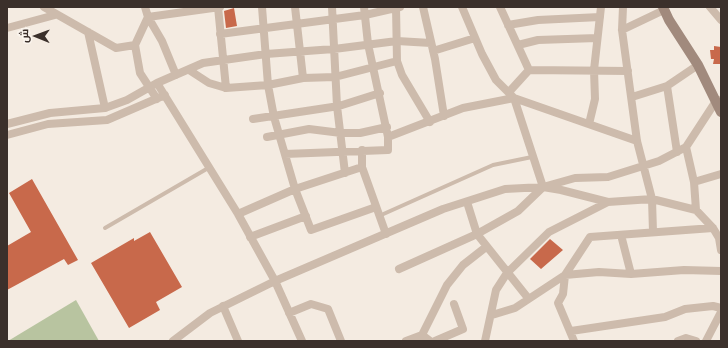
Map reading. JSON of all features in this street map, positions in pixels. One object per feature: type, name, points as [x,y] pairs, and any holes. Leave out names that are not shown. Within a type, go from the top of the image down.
[{"type":"main road","points":[[664,8],[669,20],[698,65],[718,100],[721,112]]},
{"type":"street","points":[[44,7],[55,15],[116,48],[135,45]]},
{"type":"street","points":[[145,7],[148,16],[162,41],[176,75]]},
{"type":"street","points":[[148,16],[219,7],[222,60],[226,88]]},
{"type":"street","points":[[262,7],[268,85],[274,117],[295,188],[311,230],[376,207]]},
{"type":"street","points":[[295,7],[303,78]]},
{"type":"street","points":[[332,7],[337,106],[345,173]]},
{"type":"street","points":[[220,34],[297,23],[333,20],[365,11],[397,7],[397,61],[402,75],[430,122]]},
{"type":"street","points":[[423,7],[432,47],[444,116]]},
{"type":"street","points":[[462,7],[475,38],[496,80],[511,95],[637,141]]},
{"type":"street","points":[[500,7],[529,70]]},
{"type":"street","points":[[589,124],[594,99],[594,70],[601,7]]},
{"type":"street","points":[[623,7],[622,30],[637,141],[652,199],[653,232]]},
{"type":"street","points":[[710,7],[721,18]]},
{"type":"street","points":[[622,30],[664,8]]},
{"type":"street","points":[[285,154],[388,150],[387,128],[380,93],[372,67],[365,11]]},
{"type":"street","points":[[7,28],[55,15]]},
{"type":"street","points":[[148,16],[135,45],[140,73],[149,88],[161,97],[210,167],[275,281],[302,341]]},
{"type":"street","points":[[508,25],[538,20],[600,17]]},
{"type":"street","points":[[88,32],[104,108]]},
{"type":"street","points":[[7,124],[50,113],[104,108],[127,100],[157,83],[189,70],[203,62],[397,41],[432,47],[475,38]]},
{"type":"street","points":[[518,45],[538,40],[597,38]]},
{"type":"street","points":[[189,70],[209,83],[226,88],[268,85],[303,78],[335,77],[397,61]]},
{"type":"street","points":[[632,97],[667,86],[698,65]]},
{"type":"street","points":[[529,70],[594,70],[628,72]]},
{"type":"street","points":[[388,136],[430,122],[463,108],[511,95],[529,70]]},
{"type":"street","points":[[157,83],[161,97]]},
{"type":"street","points":[[667,86],[677,152]]},
{"type":"street","points":[[253,119],[274,117],[337,106],[380,93]]},
{"type":"street","points":[[511,95],[543,187]]},
{"type":"street","points":[[7,135],[48,124],[107,120],[161,97]]},
{"type":"street","points":[[399,269],[478,234],[518,211],[543,187],[575,178],[608,177],[643,166],[677,152],[686,147],[718,100]]},
{"type":"street","points":[[267,137],[309,130],[360,133],[387,128]]},
{"type":"street","points":[[686,147],[694,182],[696,210]]},
{"type":"street","points":[[362,150],[362,167],[386,234]]},
{"type":"street","points":[[238,214],[295,188],[362,167]]},
{"type":"street","points":[[694,182],[721,174]]},
{"type":"street","points":[[173,341],[223,306],[275,281],[443,209],[505,189],[543,187],[608,202],[652,199],[696,210],[720,238],[721,250]]},
{"type":"street","points":[[467,202],[478,234],[486,247],[528,298]]},
{"type":"street","points":[[485,341],[492,315],[496,290],[507,274],[549,232],[608,202]]},
{"type":"street","points":[[250,237],[306,216]]},
{"type":"street","points":[[492,315],[515,308],[565,275],[590,237],[713,228]]},
{"type":"street","points":[[621,235],[631,274]]},
{"type":"street","points":[[406,341],[422,335],[447,285],[463,265],[486,247]]},
{"type":"street","points":[[565,275],[599,272],[631,274],[684,270],[721,271]]},
{"type":"street","points":[[565,275],[563,294],[558,302],[574,341]]},
{"type":"street","points":[[289,313],[312,304],[328,309],[341,341]]},
{"type":"street","points":[[435,341],[463,329],[454,304]]},
{"type":"street","points":[[223,306],[238,341]]},
{"type":"street","points":[[571,331],[665,317],[685,309],[713,306],[721,308]]},
{"type":"street","points":[[706,341],[721,312]]},
{"type":"street","points":[[422,335],[430,341]]},
{"type":"street","points":[[678,341],[686,338],[696,341]]},
{"type":"lane","points":[[379,216],[493,165],[532,157]]},
{"type":"lane","points":[[105,228],[210,167]]},
{"type":"green space","points":[[76,300],[99,341],[8,341]]},
{"type":"building","points":[[234,8],[237,26],[226,28],[224,11]]},
{"type":"building","points":[[714,46],[721,47],[721,64],[713,64],[714,59],[711,59],[710,50],[714,50]]},
{"type":"building","points":[[32,179],[78,260],[68,265],[64,259],[7,290],[7,246],[31,232],[9,193]]},
{"type":"building","points":[[150,232],[182,287],[156,302],[160,310],[129,328],[91,263],[134,238],[134,241]]},
{"type":"building","points":[[550,239],[563,250],[541,269],[530,259]]}]
